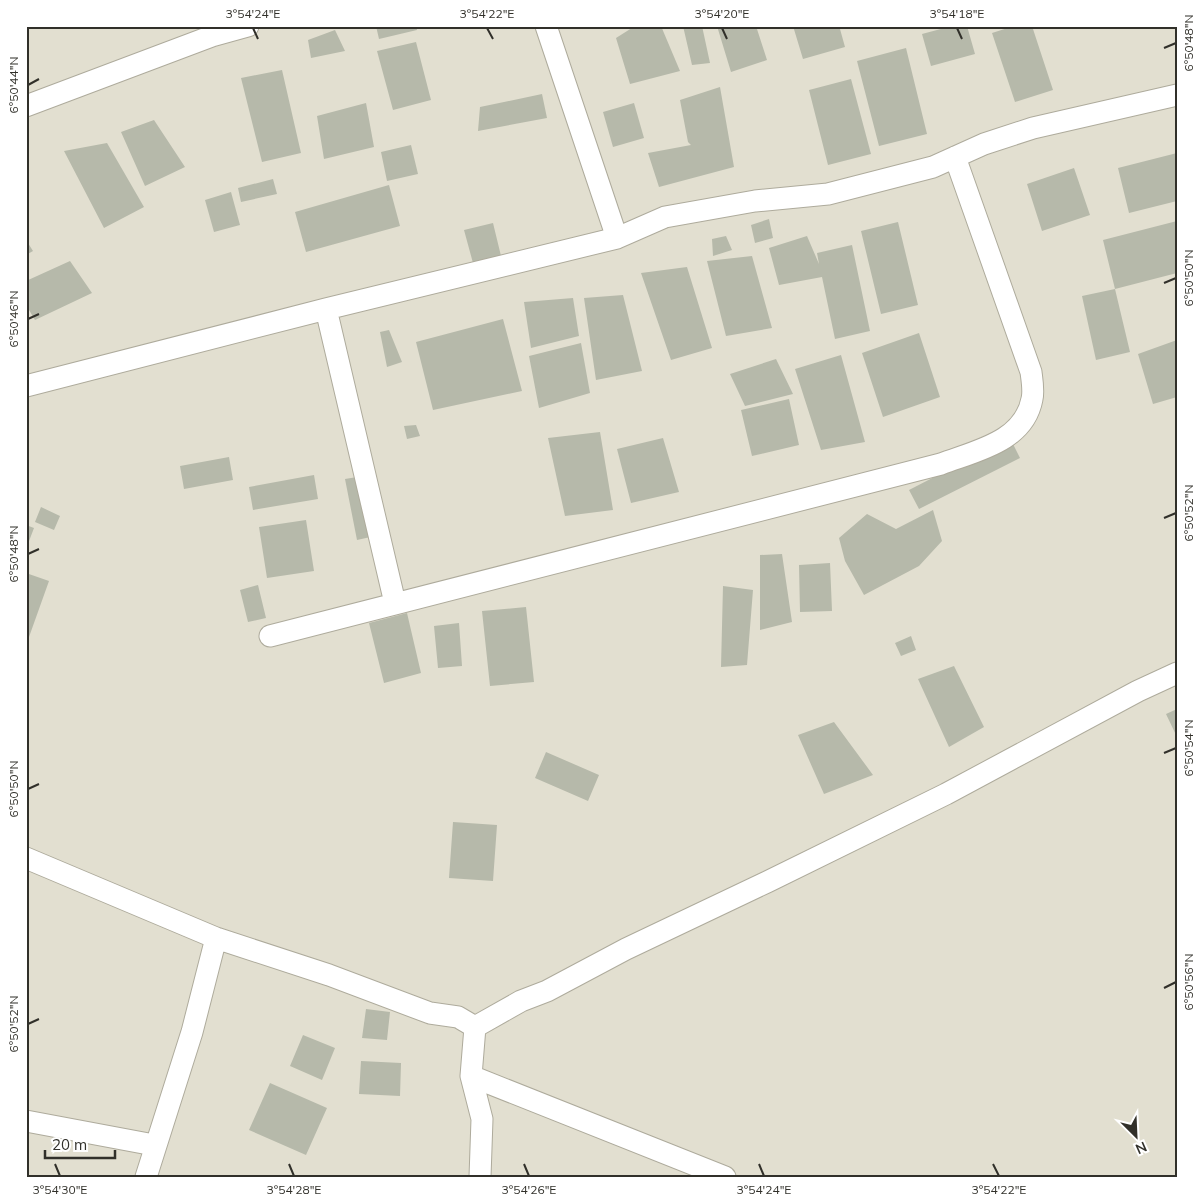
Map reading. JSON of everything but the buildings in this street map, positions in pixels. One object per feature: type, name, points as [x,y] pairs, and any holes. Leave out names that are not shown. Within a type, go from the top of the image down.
[{"type":"street","points":[[29,99],[212,36],[248,26]]},
{"type":"street","points":[[546,26],[616,238]]},
{"type":"street","points":[[26,386],[326,309],[616,238],[665,217],[755,201],[828,194],[933,167],[1033,128],[1177,95]]},
{"type":"street","points":[[270,636],[941,464],[1002,441],[1018,428],[1028,411],[1032,398],[1032,372],[955,157]]},
{"type":"street","points":[[326,309],[395,603]]},
{"type":"street","points":[[475,1027],[521,1001],[547,991],[626,949],[768,882],[946,794],[1138,691],[1177,674]]},
{"type":"street","points":[[26,858],[216,938],[329,975],[430,1013],[458,1017],[475,1027]]},
{"type":"street","points":[[146,1177],[154,1146],[192,1032],[216,938]]},
{"type":"street","points":[[475,1027],[472,1076],[482,1119],[480,1177]]},
{"type":"street","points":[[472,1076],[725,1177]]},
{"type":"street","points":[[26,1121],[154,1146]]}]
